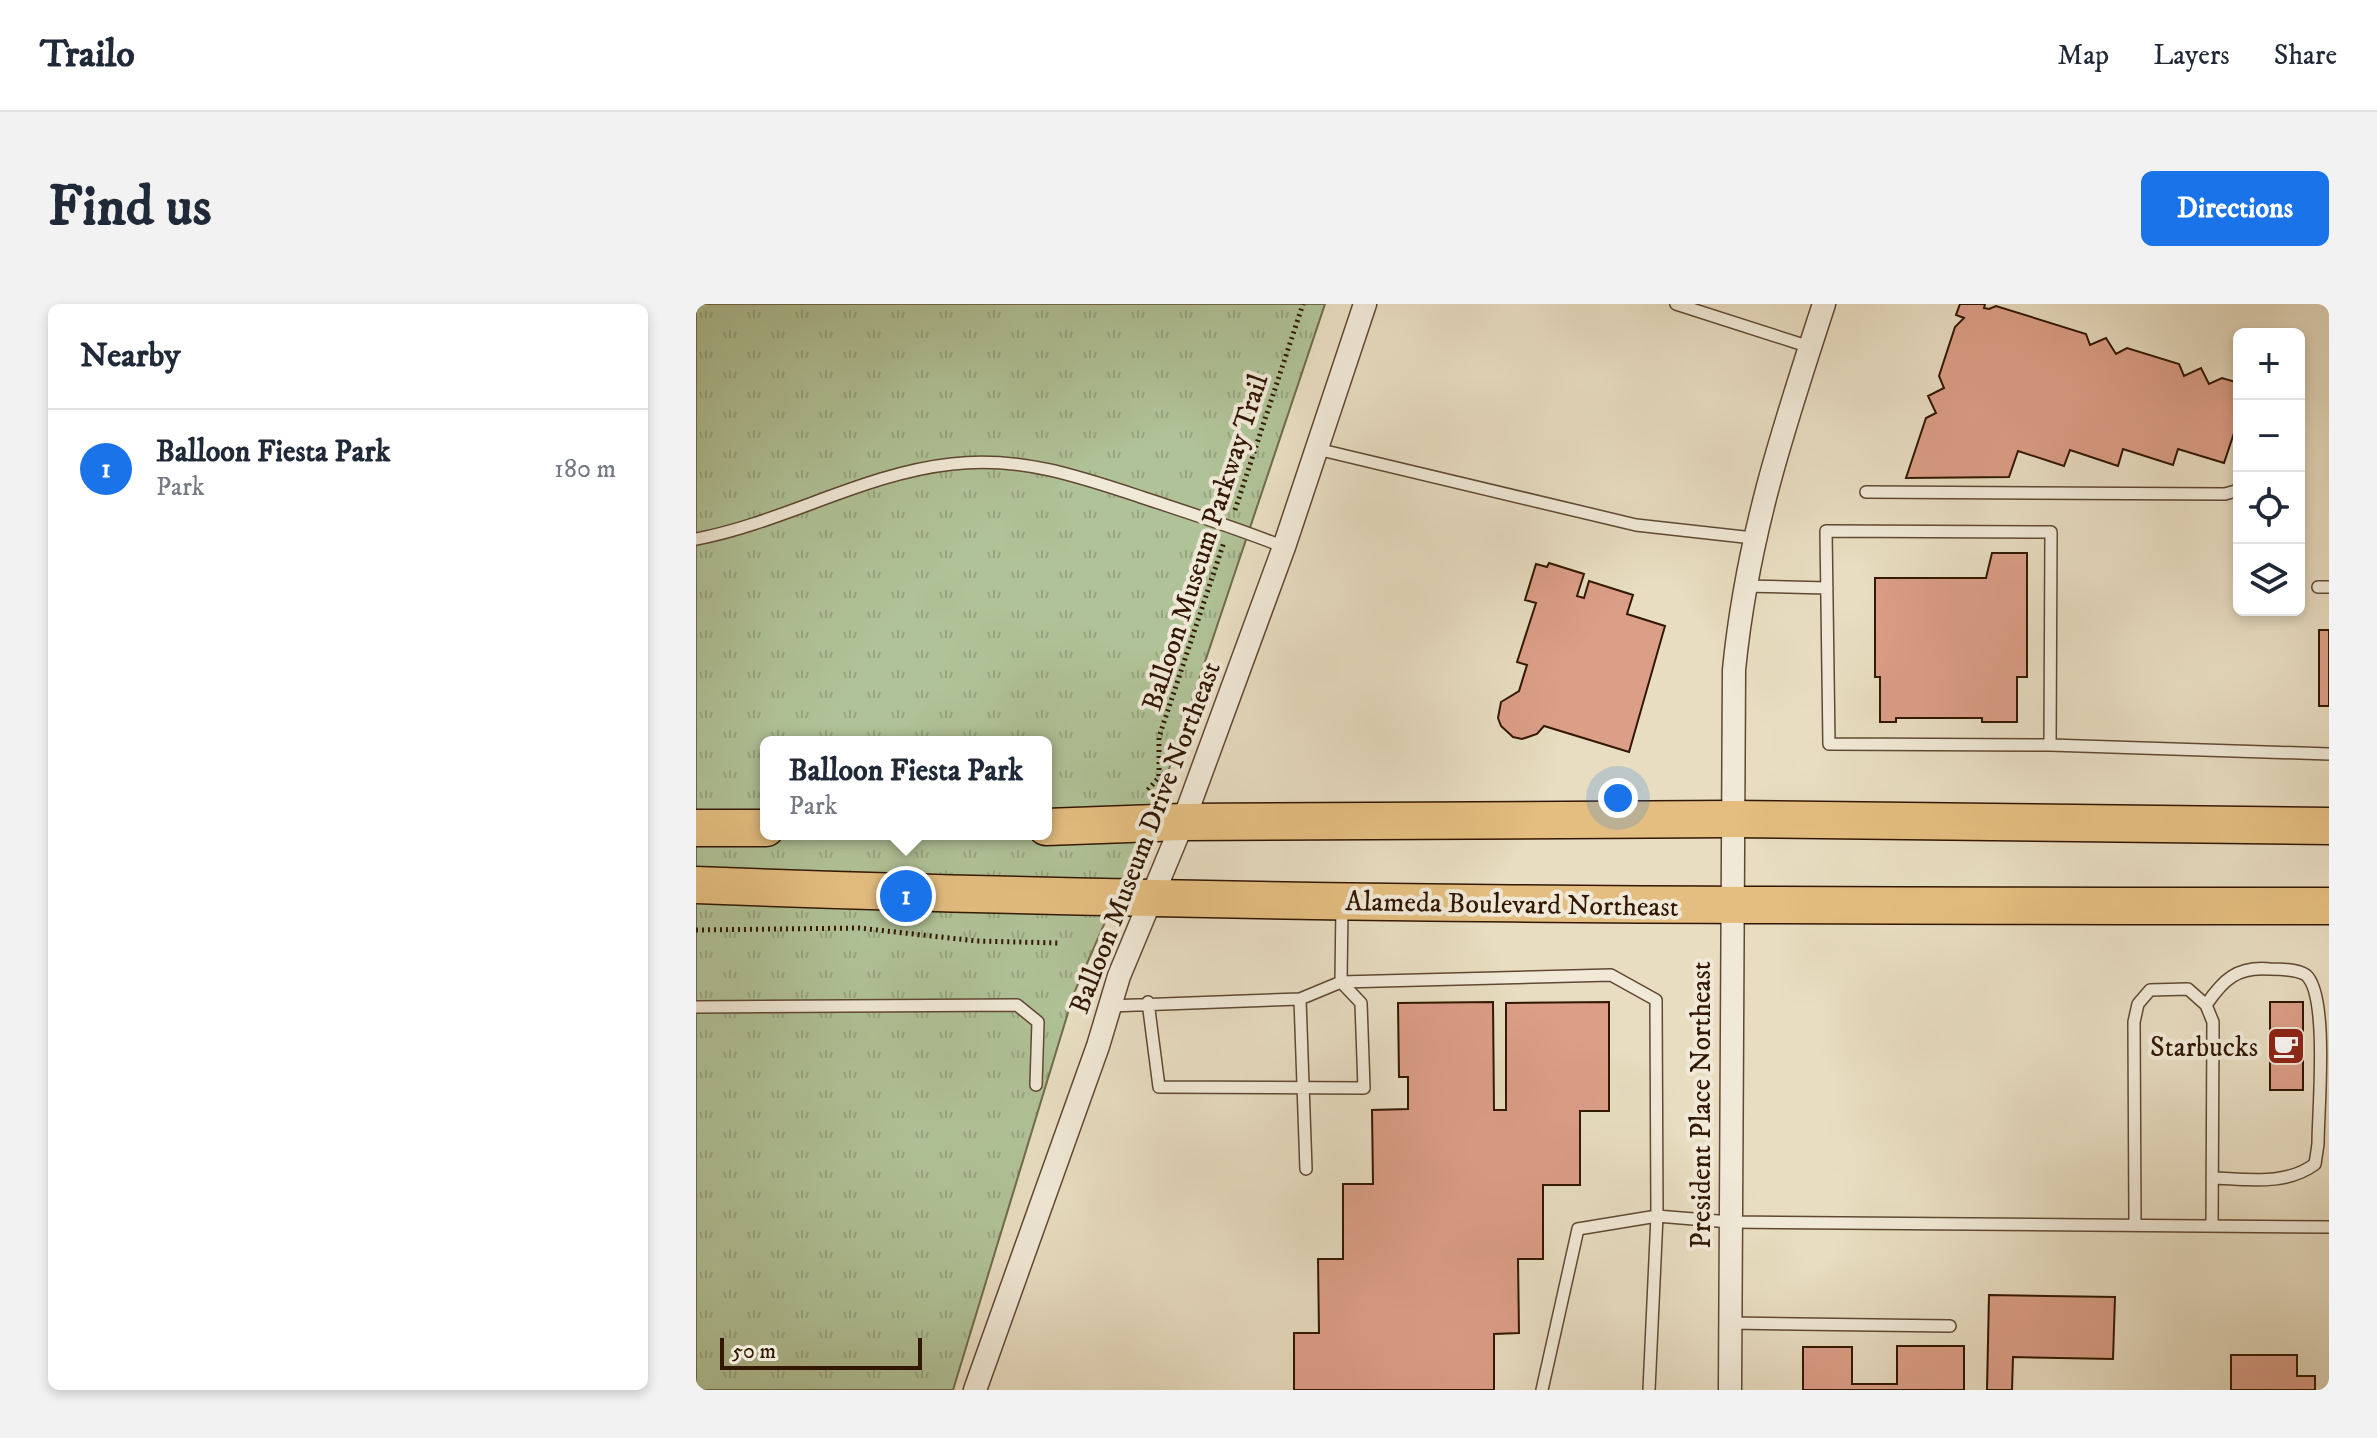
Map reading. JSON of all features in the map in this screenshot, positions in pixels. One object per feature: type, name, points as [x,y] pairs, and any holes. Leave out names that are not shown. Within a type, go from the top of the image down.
[{"type":"main road","points":[[1052,827],[1183,822],[1732,819],[2329,826]]},
{"type":"main road","points":[[696,828],[760,828]]},
{"type":"main road","name":"Alameda Boulevard Northeast","points":[[696,885],[1342,901],[1731,906],[2329,906]]},
{"type":"street","name":"Balloon Museum Drive Northeast","points":[[975,1390],[1110,1006],[1183,822],[1284,547],[1365,304]]},
{"type":"street","name":"President Place Northeast","points":[[1730,1390],[1734,670],[1753,538],[1777,445],[1824,304]]},
{"type":"lane","points":[[1676,304],[1810,347]]},
{"type":"lane","points":[[1317,449],[1636,525],[1753,538]]},
{"type":"lane","points":[[696,539],[719,535],[892,478],[950,464],[1005,462],[1063,471],[1230,525],[1284,547]]},
{"type":"lane","points":[[1866,492],[2233,492]]},
{"type":"lane","points":[[2050,745],[2051,532],[1826,531],[1829,744],[2050,745],[2329,754]]},
{"type":"lane","points":[[1744,586],[1827,588]]},
{"type":"lane","points":[[1148,1002],[1159,1087],[1364,1088],[1361,1003],[1341,982],[1342,901]]},
{"type":"lane","points":[[2206,1005],[2222,982],[2237,971],[2258,968],[2290,970],[2306,975],[2318,993],[2321,1019],[2315,1164],[2301,1174],[2279,1179],[2212,1178]]},
{"type":"lane","points":[[1110,1006],[1148,1002],[1300,999],[1341,982],[1359,980],[1611,975],[1656,1000],[1657,1216],[1649,1390]]},
{"type":"lane","points":[[2135,1225],[2134,1022],[2138,1004],[2150,990],[2188,989],[2206,1005],[2213,1022],[2212,1226]]},
{"type":"lane","points":[[1300,999],[1306,1169]]},
{"type":"lane","points":[[696,1007],[1017,1005],[1038,1022],[1036,1085]]},
{"type":"lane","points":[[1542,1390],[1578,1229],[1657,1216],[1730,1222],[2329,1227]]},
{"type":"lane","points":[[1730,1323],[1950,1326]]},
{"type":"path","name":"Balloon Museum Parkway Trail","points":[[1148,790],[1159,777],[1159,737],[1303,304]]},
{"type":"path","points":[[696,930],[834,927],[977,941],[1059,943]]},
{"type":"green space","points":[[696,304],[1325,304],[1159,799],[1074,993],[953,1390],[696,1390]]},
{"type":"building","points":[[1960,304],[1985,304],[1984,308],[1989,309],[1996,306],[2086,334],[2090,345],[2106,338],[2116,354],[2127,348],[2179,364],[2184,376],[2201,368],[2209,384],[2222,378],[2233,381],[2233,436],[2224,463],[2178,449],[2173,465],[2123,449],[2118,466],[2070,450],[2064,466],[2018,451],[2009,477],[1906,478],[1926,418],[1936,413],[1928,396],[1944,388],[1939,376],[1955,327],[1964,318],[1956,315]]},
{"type":"building","points":[[1992,553],[2027,553],[2027,677],[2017,677],[2017,722],[1982,722],[1982,718],[1896,718],[1896,722],[1880,722],[1880,677],[1875,677],[1875,578],[1986,578]]},
{"type":"building","points":[[1549,563],[1584,574],[1577,596],[1584,598],[1589,581],[1633,595],[1627,614],[1665,626],[1629,752],[1544,726],[1537,734],[1522,739],[1513,737],[1501,726],[1498,718],[1501,702],[1519,691],[1527,665],[1517,662],[1536,603],[1525,600],[1536,564],[1547,567]]},
{"type":"building","points":[[2319,630],[2329,630],[2329,706],[2319,706]]},
{"type":"building","points":[[1493,1002],[1494,1110],[1506,1110],[1506,1003],[1609,1002],[1609,1111],[1580,1111],[1580,1185],[1543,1185],[1543,1259],[1518,1259],[1519,1333],[1494,1334],[1494,1390],[1294,1390],[1294,1333],[1319,1333],[1318,1259],[1343,1259],[1343,1184],[1373,1184],[1372,1110],[1408,1109],[1408,1077],[1399,1077],[1398,1003]]},
{"type":"building","name":"Starbucks","points":[[2270,1002],[2303,1002],[2303,1090],[2270,1090]]},
{"type":"building","points":[[1989,1295],[2115,1297],[2113,1359],[2013,1357],[2012,1390],[1987,1390]]},
{"type":"building","points":[[1897,1346],[1964,1346],[1964,1390],[1803,1390],[1803,1347],[1852,1347],[1852,1384],[1897,1384]]},
{"type":"building","points":[[2231,1355],[2297,1355],[2297,1376],[2315,1376],[2315,1390],[2231,1390]]},
{"type":"place","name":"Balloon Fiesta Park","points":[[906,896]]},
{"type":"place","name":"Starbucks","points":[[2286,1046]]}]
